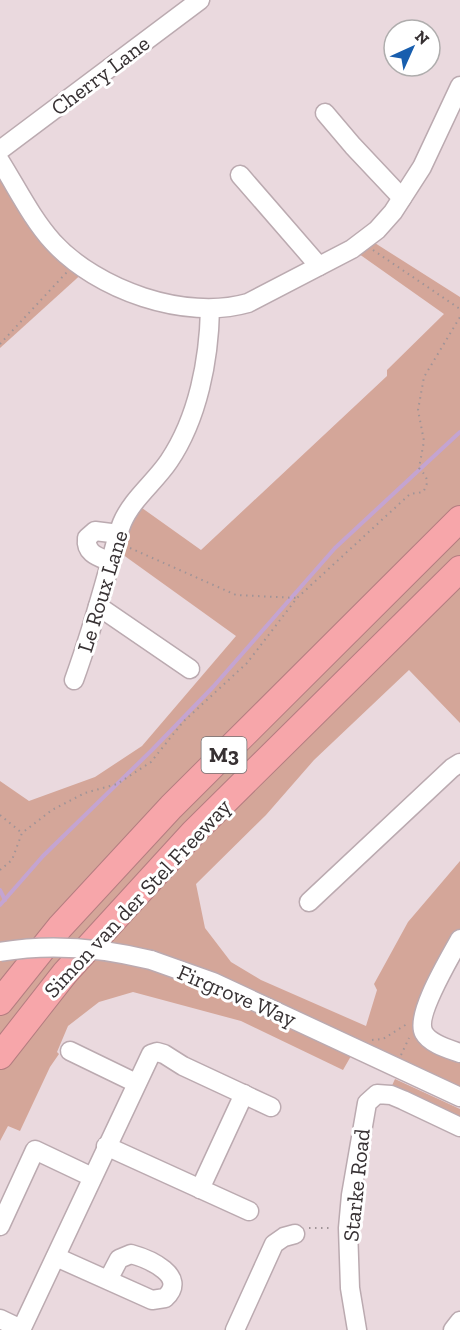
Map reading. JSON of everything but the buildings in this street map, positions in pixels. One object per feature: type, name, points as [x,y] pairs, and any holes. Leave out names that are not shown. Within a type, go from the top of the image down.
[{"type":"highway","name":"Simon van der Stel Freeway","points":[[0,1002],[60,927],[171,807],[460,519]]},
{"type":"highway","name":"Simon van der Stel Freeway","points":[[0,1056],[65,973],[185,841],[460,568]]},
{"type":"street","name":"Cherry Lane","points":[[0,150],[200,0]]},
{"type":"street","points":[[0,161],[34,217],[52,241],[86,270],[130,292],[176,305],[210,309],[230,308],[248,303],[362,243],[382,224],[422,167],[460,86]]},
{"type":"street","points":[[325,113],[402,198]]},
{"type":"street","points":[[240,175],[319,266]]},
{"type":"street","name":"Le Roux Lane","points":[[74,680],[122,522],[169,462],[183,436],[206,361],[210,309]]},
{"type":"street","points":[[111,562],[89,551],[86,545],[87,538],[95,531],[118,538]]},
{"type":"street","points":[[98,606],[190,669]]},
{"type":"street","points":[[309,902],[460,763]]},
{"type":"street","points":[[460,939],[423,1025],[435,1042],[460,1053]]},
{"type":"street","name":"Firgrove Way","points":[[0,952],[33,948],[68,948],[122,953],[151,960],[213,982],[460,1097]]},
{"type":"street","points":[[70,1051],[136,1083]]},
{"type":"street","points":[[0,1319],[21,1329],[151,1054],[157,1052],[271,1107]]},
{"type":"street","points":[[200,1189],[244,1094]]},
{"type":"street","name":"Starke Road","points":[[357,1330],[350,1288],[348,1228],[364,1108],[377,1094],[391,1095],[460,1127]]},
{"type":"street","points":[[106,1146],[249,1211]]},
{"type":"street","points":[[0,1226],[35,1150],[92,1177]]},
{"type":"street","points":[[235,1330],[274,1244],[284,1237],[295,1234]]},
{"type":"street","points":[[56,1257],[108,1280]]},
{"type":"street","points":[[453,1330],[460,1321]]},
{"type":"path","points":[[362,243],[460,309]]},
{"type":"path","points":[[0,344],[69,269],[67,256]]},
{"type":"path","points":[[0,870],[12,860],[22,833],[52,810],[84,793],[117,784],[151,762],[183,722],[247,663],[297,598],[410,494],[423,492],[428,484],[427,478],[419,468],[424,441],[418,410],[424,377],[460,317]]},
{"type":"path","points":[[118,538],[236,595],[297,598]]},
{"type":"path","points":[[0,815],[22,833]]},
{"type":"path","points":[[366,1042],[382,1039],[413,1020],[423,1025],[410,1037],[400,1057]]},
{"type":"path","points":[[295,1234],[309,1228],[348,1228]]},
{"type":"shaded area","points":[[0,161],[86,270],[0,348]]},
{"type":"shaded area","points":[[367,238],[460,297],[460,723],[409,670],[314,760],[266,815],[196,884],[205,928],[231,962],[261,980],[366,1026],[377,990],[374,984],[408,922],[460,861],[460,939],[422,1026],[460,1053],[460,1097],[355,1049],[343,1070],[241,1021],[133,992],[99,1002],[68,1026],[57,1052],[59,1054],[50,1067],[20,1131],[8,1126],[0,1141],[0,781],[29,801],[95,777],[142,746],[236,636],[115,549],[135,503],[201,550],[387,376],[387,370],[444,314],[352,249]]},
{"type":"shaded area","points":[[395,1079],[460,1109],[460,1122],[390,1090]]},
{"type":"waterway","points":[[0,905],[43,856],[213,687],[335,548],[460,432]]},
{"type":"waterway","points":[[0,890],[5,900]]}]
